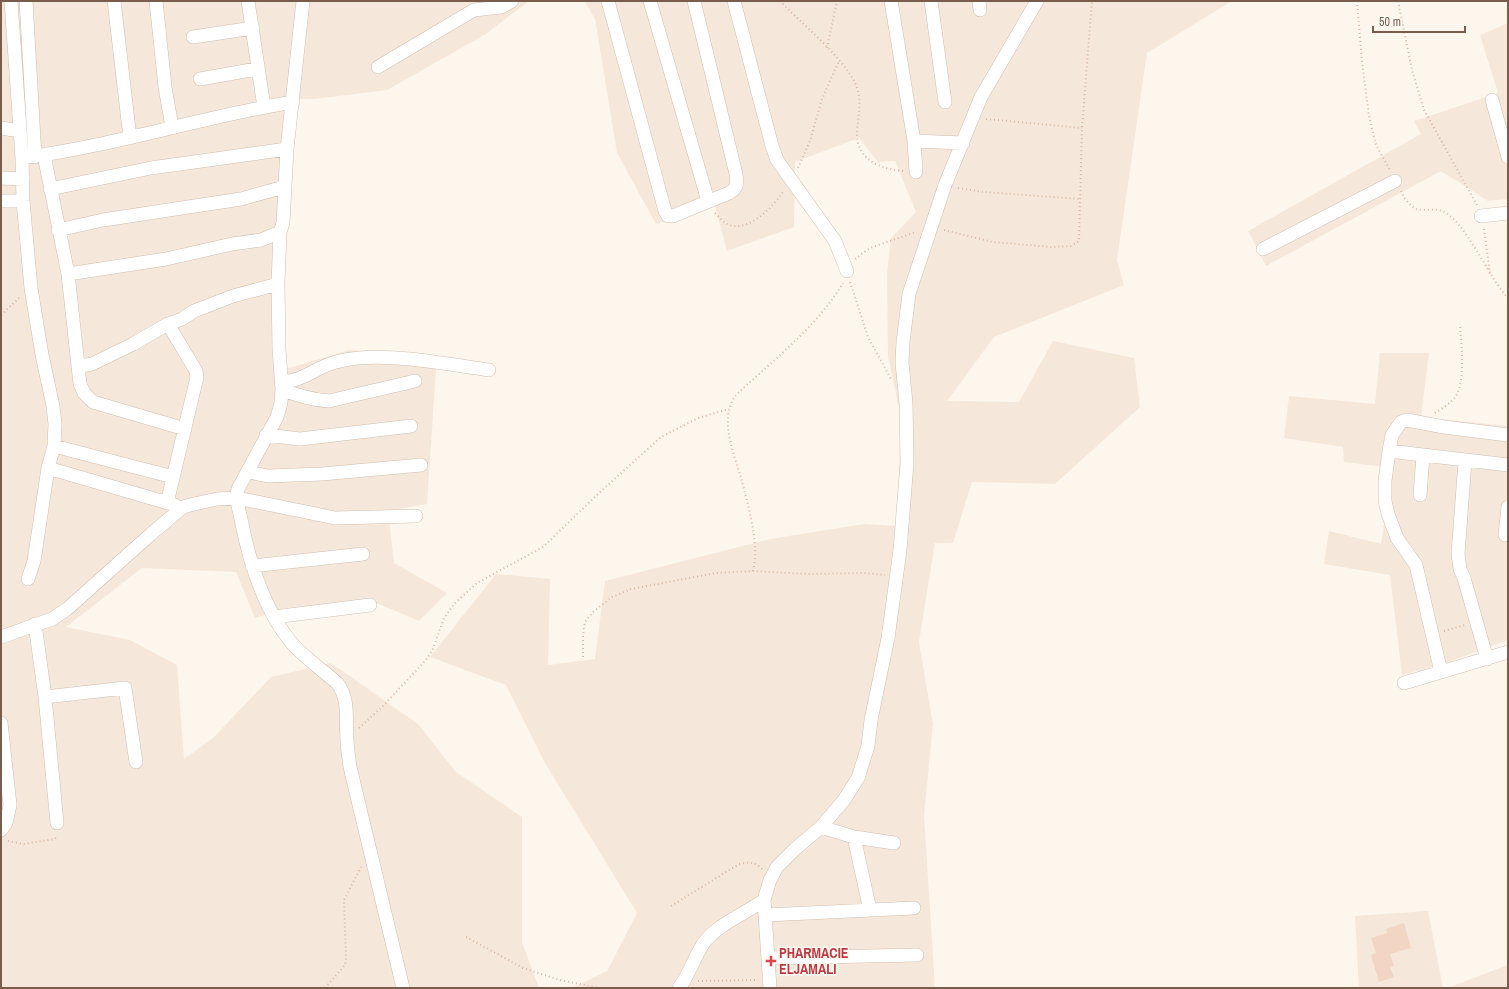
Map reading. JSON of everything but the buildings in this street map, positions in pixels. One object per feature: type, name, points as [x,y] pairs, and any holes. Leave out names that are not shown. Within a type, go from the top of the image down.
[{"type":"street","points":[[11,1],[22,158],[23,201],[31,288],[42,355],[53,406],[54,446],[48,468],[34,561],[28,579]]},
{"type":"street","points":[[26,1],[40,156],[50,189],[68,274],[80,366],[80,384],[84,393],[94,402],[186,429]]},
{"type":"street","points":[[114,1],[130,138]]},
{"type":"street","points":[[156,1],[172,128]]},
{"type":"street","points":[[248,1],[257,69],[264,107]]},
{"type":"street","points":[[303,1],[287,149],[284,187],[284,223],[280,232],[278,284],[279,349],[282,386],[277,417],[238,489],[237,498],[252,566],[274,617],[291,642],[338,684],[344,692],[346,700],[347,739],[350,767],[402,988]]},
{"type":"street","points":[[378,68],[474,10],[501,7],[512,1]]},
{"type":"street","points":[[608,1],[665,211],[668,216],[673,216],[729,193],[735,190],[737,185],[736,174],[694,1]]},
{"type":"street","points":[[650,1],[708,201]]},
{"type":"street","points":[[734,1],[777,160],[836,241],[847,271]]},
{"type":"street","points":[[891,1],[914,142],[916,172]]},
{"type":"street","points":[[931,1],[945,102]]},
{"type":"street","points":[[770,984],[764,900],[770,880],[777,867],[795,849],[821,828],[844,800],[858,778],[864,764],[888,638],[897,576],[907,463],[906,403],[902,363],[905,314],[909,294],[945,185],[974,118],[981,97],[1037,1]]},
{"type":"street","points":[[194,37],[252,28]]},
{"type":"street","points":[[200,78],[257,69]]},
{"type":"street","points":[[1492,100],[1508,157]]},
{"type":"street","points":[[22,158],[40,156],[130,138],[264,107],[293,102]]},
{"type":"street","points":[[1,128],[20,131]]},
{"type":"street","points":[[914,142],[963,143]]},
{"type":"street","points":[[50,189],[152,168],[287,149]]},
{"type":"street","points":[[1,178],[23,179]]},
{"type":"street","points":[[1263,249],[1395,181]]},
{"type":"street","points":[[58,230],[103,220],[241,199],[284,187]]},
{"type":"street","points":[[1,201],[23,201]]},
{"type":"street","points":[[1481,216],[1508,213]]},
{"type":"street","points":[[68,274],[166,259],[232,244],[261,240],[280,232]]},
{"type":"street","points":[[80,366],[92,364],[134,344],[168,324],[218,301],[278,284]]},
{"type":"street","points":[[167,503],[186,429],[197,377],[196,371],[168,324]]},
{"type":"street","points":[[282,386],[319,367],[338,361],[370,357],[422,361],[489,370]]},
{"type":"street","points":[[282,386],[309,399],[329,401],[415,382]]},
{"type":"street","points":[[1441,672],[1416,565],[1397,538],[1385,501],[1385,481],[1392,435],[1401,422],[1407,420],[1444,428],[1508,435]]},
{"type":"street","points":[[266,435],[300,439],[411,426]]},
{"type":"street","points":[[54,446],[173,477]]},
{"type":"street","points":[[1390,451],[1464,461],[1508,465]]},
{"type":"street","points":[[1420,495],[1423,455]]},
{"type":"street","points":[[1464,461],[1458,554],[1460,569],[1464,578],[1487,659]]},
{"type":"street","points":[[248,472],[268,476],[322,474],[420,465]]},
{"type":"street","points":[[48,468],[184,507]]},
{"type":"street","points":[[1,637],[52,619],[67,609],[184,507],[212,500],[237,498],[335,518],[416,516]]},
{"type":"street","points":[[1505,535],[1508,507]]},
{"type":"street","points":[[252,566],[363,554]]},
{"type":"street","points":[[274,617],[370,605]]},
{"type":"street","points":[[35,624],[45,697],[57,823]]},
{"type":"street","points":[[1404,684],[1508,652]]},
{"type":"street","points":[[45,697],[125,688],[136,762]]},
{"type":"street","points":[[1,723],[10,805],[4,835]]},
{"type":"street","points":[[821,828],[854,837],[894,843]]},
{"type":"street","points":[[854,837],[870,910]]},
{"type":"street","points":[[682,984],[703,944],[711,935],[764,900]]},
{"type":"street","points":[[766,915],[914,908]]},
{"type":"street","points":[[768,958],[917,955]]},
{"type":"path","points":[[827,48],[837,1]]},
{"type":"path","points":[[1357,1],[1365,90],[1376,145],[1405,199],[1415,209],[1440,210],[1451,217],[1472,245],[1498,287],[1508,298]]},
{"type":"path","points":[[1398,1],[1412,70],[1424,110],[1433,129],[1466,184],[1481,216],[1490,275]]},
{"type":"path","points":[[974,118],[1082,128]]},
{"type":"path","points":[[847,271],[868,337],[894,384]]},
{"type":"path","points":[[1,315],[31,288]]},
{"type":"path","points":[[1418,422],[1448,405],[1458,392],[1462,364],[1460,324]]},
{"type":"path","points":[[347,739],[384,706],[426,660],[434,649],[444,618],[455,603],[468,590],[543,547],[598,494],[661,437],[698,418],[729,409]]},
{"type":"path","points":[[583,657],[583,635],[585,622],[593,612],[612,597],[631,589],[716,573],[865,573],[897,576]]},
{"type":"path","points":[[1432,634],[1475,621]]},
{"type":"path","points":[[4,835],[24,844],[55,839],[58,835],[57,823]]},
{"type":"path","points":[[325,988],[345,965],[344,900],[360,868],[371,857]]},
{"type":"path","points":[[671,906],[739,864],[746,862],[758,866],[770,880]]},
{"type":"path","points":[[466,937],[523,968],[560,980],[599,988]]},
{"type":"path","points":[[682,984],[740,981],[770,984]]},
{"type":"shaded area","points":[[1,1],[529,1],[486,34],[387,90],[314,99],[296,99],[281,317],[286,369],[349,350],[437,355],[427,504],[388,511],[394,563],[447,593],[419,621],[374,602],[284,608],[255,618],[236,572],[142,568],[66,627],[130,640],[177,665],[184,759],[213,738],[271,677],[331,663],[418,724],[456,772],[522,817],[522,942],[539,988],[1,988]]},
{"type":"shaded area","points":[[584,1],[1232,1],[1147,53],[1117,260],[1124,285],[994,337],[947,401],[1019,402],[1053,341],[1134,358],[1140,407],[1055,484],[972,482],[953,543],[935,543],[919,642],[933,724],[924,815],[935,988],[572,988],[607,971],[637,913],[545,763],[506,685],[430,657],[496,574],[550,579],[548,665],[595,659],[605,581],[770,539],[864,524],[897,526],[901,418],[888,356],[887,274],[891,238],[916,212],[895,161],[878,162],[859,138],[795,162],[794,227],[727,251],[715,206],[656,224],[617,153],[595,19]]},
{"type":"shaded area","points":[[1508,23],[1508,199],[1488,201],[1441,171],[1266,266],[1248,231],[1421,134],[1414,121],[1498,93],[1480,35]]},
{"type":"shaded area","points":[[1380,353],[1429,353],[1421,417],[1508,426],[1508,640],[1443,664],[1402,675],[1390,575],[1324,564],[1329,531],[1381,544],[1393,468],[1344,462],[1343,447],[1284,438],[1289,396],[1375,404]]},
{"type":"shaded area","points":[[1428,911],[1443,988],[1359,988],[1355,916]]},
{"type":"shaded area","points":[[1508,965],[1508,988],[1447,988]]},
{"type":"place","name":"PHARMACIE ELJAMALI","points":[[771,961]]}]
